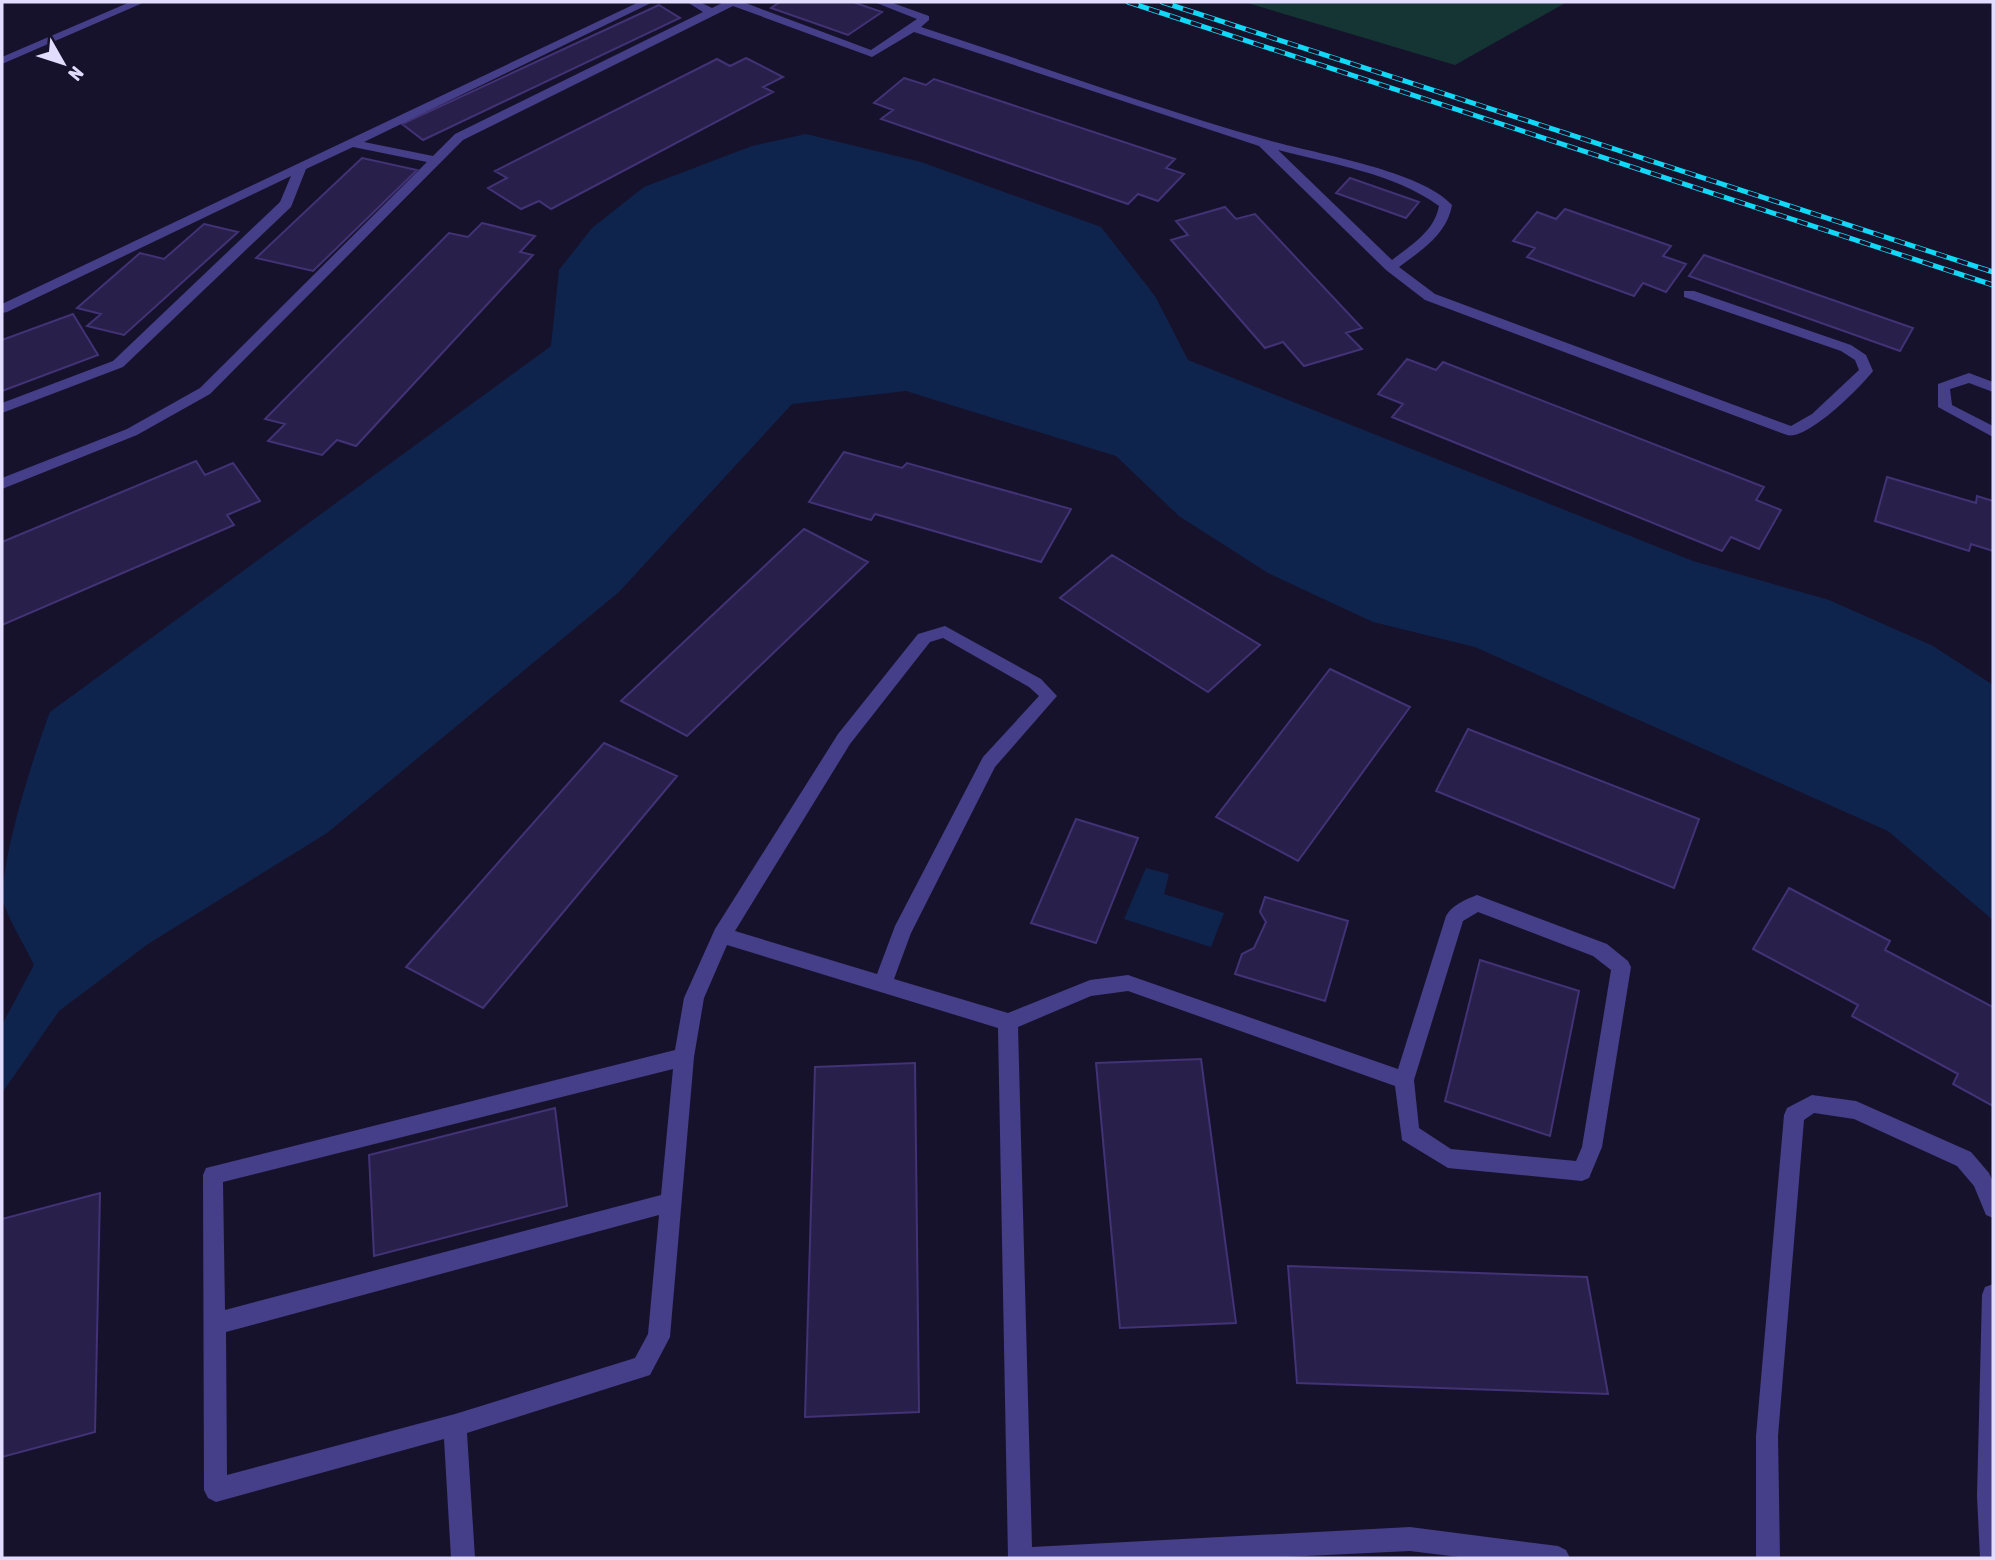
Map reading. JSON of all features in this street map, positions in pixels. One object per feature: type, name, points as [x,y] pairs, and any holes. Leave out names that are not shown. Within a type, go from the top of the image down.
[{"type":"street","points":[[2,61],[139,2]]},
{"type":"street","points":[[2,309],[647,2]]},
{"type":"street","points":[[692,2],[712,12]]},
{"type":"street","points":[[2,484],[140,429],[179,410],[205,391],[459,137],[732,2],[872,54],[925,18],[880,2]]},
{"type":"street","points":[[913,27],[1263,143],[1408,184],[1436,195],[1446,205],[1446,217],[1435,231],[1391,267]]},
{"type":"street","points":[[353,143],[436,160]]},
{"type":"street","points":[[1263,143],[1391,267],[1430,297],[1792,432],[1818,417],[1866,371],[1861,358],[1846,348],[1689,294]]},
{"type":"street","points":[[2,408],[118,364],[286,204],[301,167]]},
{"type":"street","points":[[1993,387],[1969,378],[1942,387],[1945,407],[1993,432]]},
{"type":"street","points":[[684,1057],[213,1175],[216,1490],[455,1425],[642,1367],[659,1337],[684,1057],[694,998],[722,935],[844,739],[924,638],[945,632],[1035,682],[1049,696],[989,762],[902,932],[883,982]]},
{"type":"street","points":[[1477,903],[1600,950],[1621,967],[1592,1147],[1582,1171],[1448,1158],[1409,1133],[1404,1080],[1455,915],[1477,903]]},
{"type":"street","points":[[722,935],[1008,1022],[1090,988],[1128,983],[1404,1080]]},
{"type":"street","points":[[1008,1022],[1020,1558]]},
{"type":"street","points":[[1768,1558],[1767,1436],[1794,1115],[1812,1104],[1856,1110],[1964,1159],[1982,1180],[1993,1208]]},
{"type":"street","points":[[214,1324],[671,1202]]},
{"type":"street","points":[[1992,1558],[1989,1496],[1993,1294]]},
{"type":"street","points":[[455,1425],[463,1558]]},
{"type":"street","points":[[1033,1558],[1167,1555],[1410,1539],[1558,1558]]},
{"type":"green space","points":[[1244,2],[1567,2],[1455,65]]},
{"type":"water","points":[[806,134],[921,162],[1101,227],[1155,296],[1188,360],[1693,561],[1829,600],[1933,646],[1993,685],[1993,920],[1888,831],[1475,647],[1373,622],[1268,573],[1179,516],[1116,456],[906,391],[792,404],[619,592],[327,833],[148,944],[59,1011],[2,1093],[2,1025],[34,965],[3,902],[4,883],[19,807],[50,712],[551,346],[559,270],[592,228],[644,187],[752,146]]},
{"type":"water","points":[[1146,868],[1169,874],[1164,894],[1224,913],[1211,947],[1124,919]]},
{"type":"building","points":[[780,2],[853,2],[882,12],[848,35],[771,8]]},
{"type":"building","points":[[659,5],[680,18],[423,140],[402,124]]},
{"type":"building","points":[[746,58],[783,77],[763,87],[773,92],[551,209],[539,201],[521,209],[488,188],[507,178],[495,171],[717,59],[730,66]]},
{"type":"building","points":[[904,78],[926,85],[934,79],[1175,159],[1166,168],[1184,174],[1158,201],[1138,194],[1128,204],[881,119],[893,110],[874,103]]},
{"type":"building","points":[[362,158],[417,170],[313,271],[256,258]]},
{"type":"building","points":[[1350,178],[1419,202],[1406,218],[1336,193]]},
{"type":"building","points":[[1225,207],[1236,219],[1255,214],[1362,328],[1346,333],[1362,349],[1304,366],[1283,342],[1265,348],[1171,240],[1188,235],[1176,221]]},
{"type":"building","points":[[1565,209],[1671,246],[1663,256],[1686,264],[1666,292],[1643,283],[1634,296],[1527,257],[1535,248],[1513,241],[1537,212],[1556,219]]},
{"type":"building","points":[[482,223],[535,236],[520,252],[533,255],[356,446],[337,440],[322,455],[268,441],[285,424],[265,419],[449,233],[468,237]]},
{"type":"building","points":[[204,224],[238,232],[124,335],[87,326],[101,314],[77,308],[140,253],[164,259]]},
{"type":"building","points":[[1704,255],[1913,328],[1900,351],[1689,276]]},
{"type":"building","points":[[73,314],[98,355],[2,391],[2,340]]},
{"type":"building","points":[[1407,359],[1436,370],[1443,362],[1764,487],[1756,500],[1781,510],[1759,549],[1731,537],[1722,551],[1392,417],[1403,404],[1378,394]]},
{"type":"building","points":[[844,452],[902,468],[907,463],[1071,509],[1041,562],[875,514],[871,520],[809,502]]},
{"type":"building","points":[[196,461],[205,475],[233,463],[260,501],[227,515],[234,525],[2,625],[2,542]]},
{"type":"building","points":[[1887,477],[1976,503],[1977,496],[1993,501],[1993,551],[1971,544],[1969,551],[1875,521]]},
{"type":"building","points":[[804,529],[868,562],[687,736],[621,701]]},
{"type":"building","points":[[1112,555],[1260,645],[1208,692],[1060,598]]},
{"type":"building","points":[[1330,669],[1410,707],[1298,861],[1216,817]]},
{"type":"building","points":[[1468,729],[1699,819],[1674,888],[1436,791]]},
{"type":"building","points":[[604,743],[677,776],[483,1008],[406,967]]},
{"type":"building","points":[[1076,819],[1138,838],[1096,943],[1031,923]]},
{"type":"building","points":[[1789,888],[1890,941],[1885,950],[1993,1007],[1993,1106],[1953,1084],[1958,1074],[1852,1016],[1858,1005],[1753,949]]},
{"type":"building","points":[[1265,897],[1348,921],[1325,1001],[1235,974],[1242,954],[1254,948],[1266,922],[1260,912]]},
{"type":"building","points":[[1480,960],[1579,991],[1550,1136],[1445,1101]]},
{"type":"building","points":[[1201,1059],[1236,1323],[1120,1328],[1096,1063]]},
{"type":"building","points":[[915,1063],[919,1412],[805,1417],[815,1067]]},
{"type":"building","points":[[555,1108],[567,1206],[374,1256],[369,1155]]},
{"type":"building","points":[[100,1193],[95,1432],[2,1457],[2,1219]]},
{"type":"building","points":[[1288,1266],[1587,1277],[1608,1394],[1297,1383]]},
{"type":"railway","points":[[1128,2],[1993,285]]},
{"type":"railway","points":[[1162,2],[1993,272]]}]
